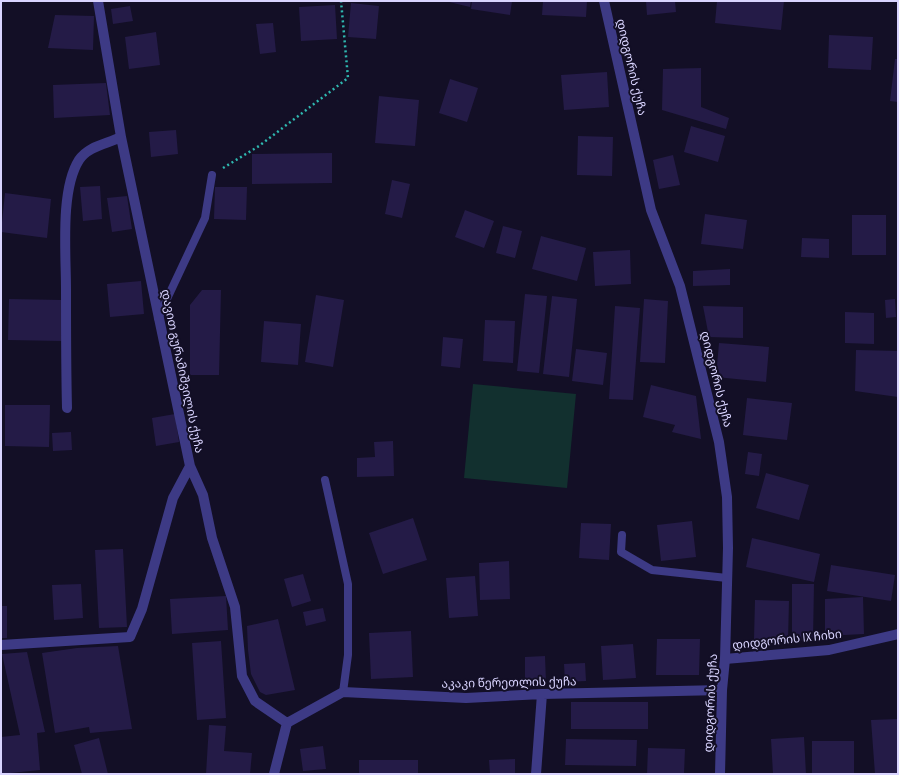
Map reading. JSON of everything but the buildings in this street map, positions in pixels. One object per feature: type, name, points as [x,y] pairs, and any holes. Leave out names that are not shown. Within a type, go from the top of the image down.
[{"type":"street","name":"დავით გურამიშვილის ქუჩა","points":[[98,1],[121,137],[190,466],[203,495],[212,538],[236,607],[242,676],[255,700],[287,723]]},
{"type":"street","name":"დიდგორის ქუჩა","points":[[604,1],[651,210],[680,286],[719,442],[727,497],[725,659],[722,690],[720,774]]},
{"type":"street","points":[[66,408],[66,218],[71,176],[80,159],[94,147],[108,144],[121,137]]},
{"type":"street","points":[[1,645],[130,637],[142,609],[173,498],[190,466]]},
{"type":"street","name":"დიდგორის IX ჩიხი","points":[[725,659],[829,650],[898,634]]},
{"type":"street","name":"აკაკი წერეთლის ქუჩა","points":[[343,692],[466,698],[542,694],[722,690]]},
{"type":"street","points":[[274,774],[287,723],[343,692]]},
{"type":"street","points":[[536,774],[542,694]]},
{"type":"lane","points":[[158,318],[205,218],[212,174]]},
{"type":"lane","points":[[325,480],[348,584],[348,655],[343,692]]},
{"type":"lane","points":[[622,535],[621,552],[652,570],[727,578]]},
{"type":"path","points":[[212,174],[259,146],[348,78],[342,1]]},
{"type":"green space","points":[[473,384],[576,394],[567,488],[464,478]]}]
